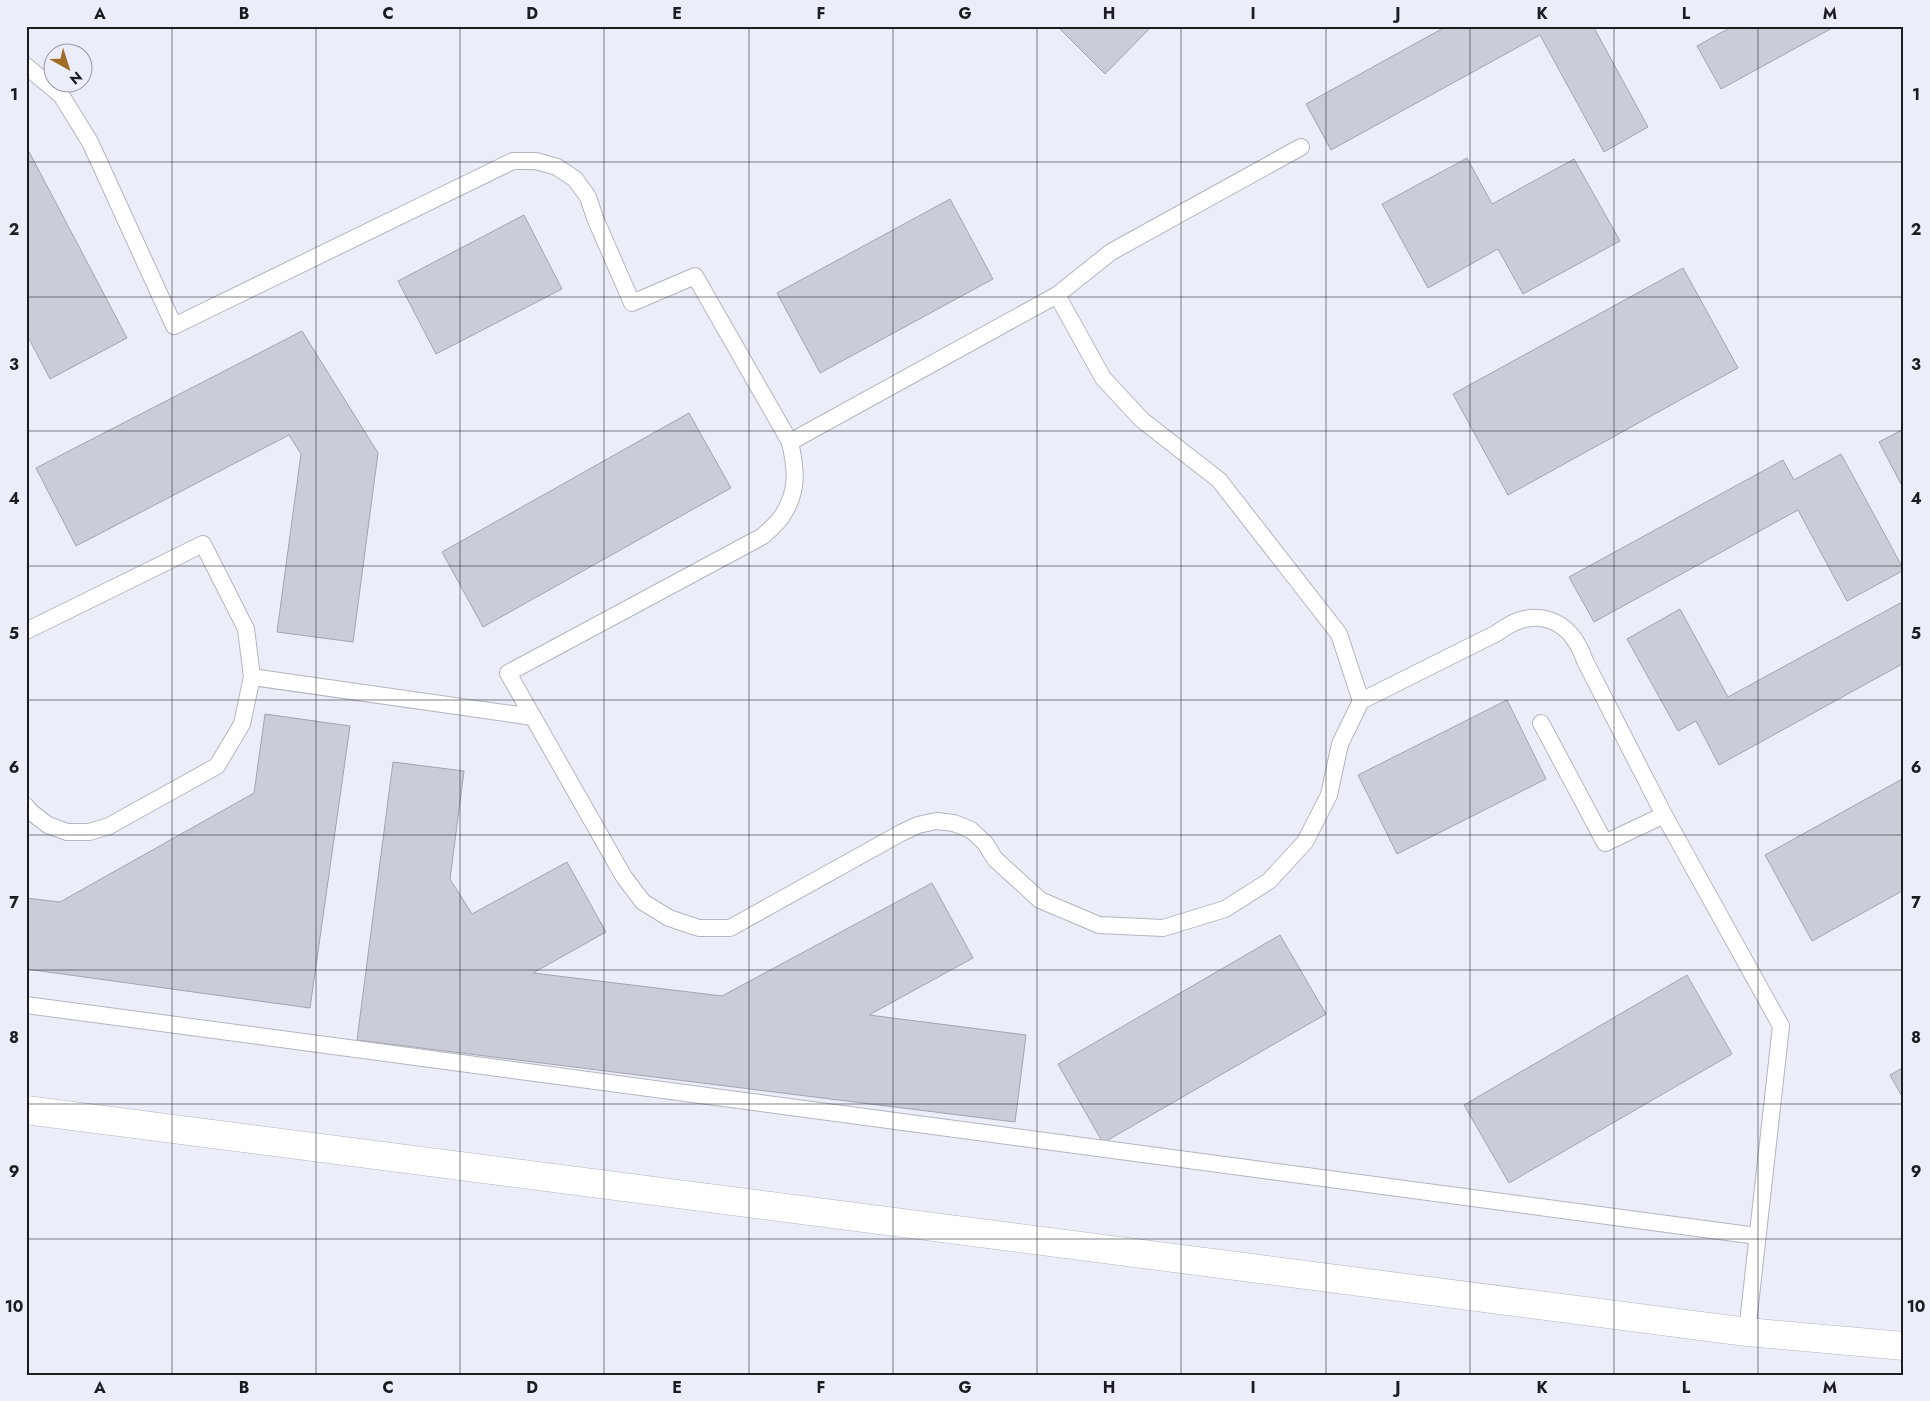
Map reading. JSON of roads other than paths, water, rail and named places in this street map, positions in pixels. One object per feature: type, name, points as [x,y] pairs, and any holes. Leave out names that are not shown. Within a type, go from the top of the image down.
[{"type":"street","points":[[26,1110],[1747,1332],[1904,1346]]},
{"type":"lane","points":[[26,66],[61,95],[90,142],[174,326],[513,161],[536,160],[557,167],[575,179],[588,197],[595,218],[632,303],[695,276],[790,442],[796,468],[793,493],[782,517],[763,536],[508,673],[624,877],[643,902],[669,918],[699,928],[730,928],[901,833],[918,825],[936,821],[954,823],[971,830],[985,843],[994,859],[1040,900],[1099,925],[1163,928],[1224,909],[1269,881],[1305,842],[1329,795],[1340,744],[1361,701],[1497,633],[1510,623],[1525,618],[1542,618],[1557,623],[1570,632],[1580,645],[1664,815],[1781,1026],[1747,1332]]},
{"type":"lane","points":[[790,442],[1057,295],[1110,252],[1301,146]]},
{"type":"lane","points":[[1057,295],[1103,378],[1142,420],[1219,480],[1339,634],[1361,701]]},
{"type":"lane","points":[[26,631],[203,544],[246,629],[252,677],[242,724],[217,766],[109,826],[89,832],[67,832],[48,825],[26,806]]},
{"type":"lane","points":[[252,677],[533,717]]},
{"type":"lane","points":[[1540,723],[1605,844],[1664,815]]},
{"type":"lane","points":[[26,1005],[1758,1236]]}]
